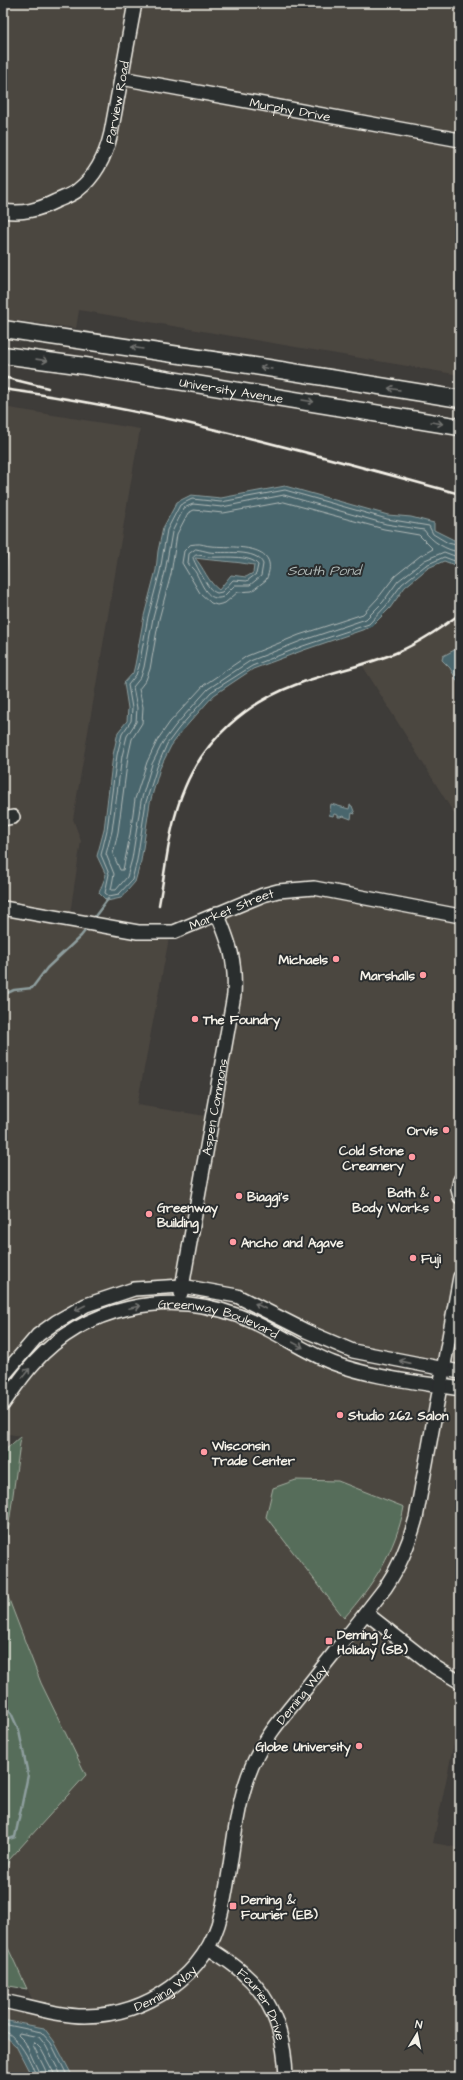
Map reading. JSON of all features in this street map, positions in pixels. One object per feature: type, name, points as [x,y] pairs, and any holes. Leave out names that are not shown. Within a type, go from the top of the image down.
[{"type":"main road","name":"University Avenue","points":[[3,329],[221,361],[460,399]]},
{"type":"main road","name":"University Avenue","points":[[3,355],[108,369],[460,427]]},
{"type":"street","name":"Parview Road","points":[[3,211],[16,213],[38,210],[77,191],[93,174],[105,156],[111,133],[135,3]]},
{"type":"street","name":"Murphy Drive","points":[[121,78],[460,140]]},
{"type":"street","name":"Market Street","points":[[3,908],[141,933],[174,932],[217,913],[278,891],[314,888],[460,916]]},
{"type":"street","name":"Aspen Commons","points":[[180,1303],[234,995],[235,975],[230,942],[217,913]]},
{"type":"street","points":[[460,1180],[458,1189],[460,1197]]},
{"type":"street","name":"Deming Way","points":[[3,2001],[83,2016],[116,2013],[135,2007],[165,1992],[190,1971],[208,1948],[222,1913],[243,1794],[258,1752],[283,1717],[366,1613],[396,1572],[409,1543],[416,1518],[460,1277]]},
{"type":"street","name":"Greenway Boulevard","points":[[3,1376],[38,1335],[56,1322],[86,1305],[134,1289],[182,1286],[237,1296],[306,1331],[352,1351],[460,1372]]},
{"type":"street","name":"Greenway Boulevard","points":[[3,1404],[35,1362],[54,1344],[75,1330],[98,1318],[120,1310],[142,1305],[180,1303],[218,1309],[239,1316],[332,1363],[356,1371],[460,1389]]},
{"type":"street","points":[[366,1613],[435,1667],[460,1682]]},
{"type":"street","name":"Fourier Drive","points":[[208,1948],[247,1976],[268,2004],[281,2036],[286,2077]]},
{"type":"shaded area","points":[[3,3],[460,3],[460,375],[79,310],[76,328],[3,319]]},
{"type":"shaded area","points":[[3,407],[140,429],[73,819],[81,841],[69,920],[169,938],[137,1105],[212,1117],[235,1000],[220,912],[294,888],[460,916],[460,1368],[366,1347],[325,1331],[237,1291],[210,1284],[185,1281],[180,1302],[199,1305],[332,1363],[460,1389],[460,1714],[433,1843],[460,1848],[460,2077],[3,2077],[3,2001],[36,2007],[3,1937],[3,1881],[9,1860],[86,1775],[41,1683],[3,1584],[3,1568],[21,1436],[3,1433]]},
{"type":"shaded area","points":[[460,614],[460,823],[361,663],[417,643]]},
{"type":"green space","points":[[21,1436],[3,1568],[3,1452]]},
{"type":"green space","points":[[296,1480],[338,1481],[404,1507],[395,1538],[382,1566],[374,1580],[355,1606],[344,1618],[266,1517],[273,1488]]},
{"type":"green space","points":[[3,1584],[41,1683],[86,1775],[9,1860],[3,1881]]},
{"type":"green space","points":[[3,1937],[27,1989],[3,1985]]},
{"type":"water","name":"South Pond","points":[[285,486],[388,515],[411,517],[434,523],[434,530],[460,543],[460,567],[444,561],[428,568],[405,587],[390,608],[371,627],[253,669],[214,695],[182,731],[171,746],[160,768],[150,803],[141,861],[135,882],[121,898],[107,901],[99,893],[106,875],[97,856],[104,830],[113,755],[118,732],[127,721],[128,708],[124,683],[133,673],[144,616],[156,570],[163,528],[177,502],[191,495],[221,498]],"holes":[[[195,558],[254,565],[253,573],[246,577],[231,575],[219,590],[215,587]]]},
{"type":"water","points":[[460,647],[460,686],[450,668],[442,660],[443,656]]},
{"type":"water","points":[[331,804],[349,809],[350,805],[352,806],[355,814],[352,813],[351,819],[343,816],[338,817],[338,815],[334,814],[333,816],[329,815]]},
{"type":"water","points":[[3,2020],[44,2028],[54,2041],[73,2077],[32,2077],[16,2046],[3,2034]]},
{"type":"waterway","points":[[93,919],[108,899]]},
{"type":"waterway","points":[[3,995],[14,990],[32,988],[47,968],[81,936],[88,927]]},
{"type":"waterway","points":[[3,1695],[19,1731],[28,1775],[15,1837],[3,1841]]},
{"type":"railway","points":[[3,377],[48,388]]},
{"type":"railway","points":[[3,389],[119,408],[233,434],[460,494]]},
{"type":"railway","points":[[3,521],[7,546],[3,595]]},
{"type":"railway","points":[[159,905],[175,816],[180,801],[185,787],[194,770],[204,753],[216,738],[244,713],[277,693],[308,680],[398,652],[438,630],[460,614]]},
{"type":"place","name":"Michaels","points":[[336,959]]},
{"type":"place","name":"Marshalls","points":[[423,975]]},
{"type":"place","name":"The Foundry","points":[[195,1019]]},
{"type":"place","name":"Orvis","points":[[446,1130]]},
{"type":"place","name":"Cold Stone Creamery","points":[[412,1157]]},
{"type":"place","name":"Biaggi's","points":[[239,1196]]},
{"type":"place","name":"Bath & Body Works","points":[[437,1199]]},
{"type":"place","name":"Greenway Building","points":[[149,1214]]},
{"type":"place","name":"Ancho and Agave","points":[[233,1242]]},
{"type":"place","name":"Fuji","points":[[413,1258]]},
{"type":"place","name":"Studio 262 Salon","points":[[340,1415]]},
{"type":"place","name":"Wisconsin Trade Center","points":[[204,1452]]},
{"type":"place","name":"Deming & Holiday (SB)","points":[[329,1641]]},
{"type":"place","name":"Globe University","points":[[359,1746]]},
{"type":"place","name":"Deming & Fourier (EB)","points":[[233,1906]]}]
